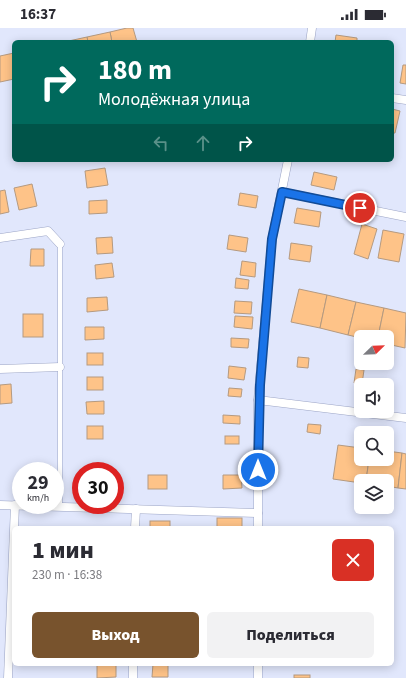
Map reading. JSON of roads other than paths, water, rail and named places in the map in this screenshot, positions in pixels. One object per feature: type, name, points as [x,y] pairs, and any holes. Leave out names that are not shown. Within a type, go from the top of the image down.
[{"type":"street","points":[[310,40],[312,28]]},
{"type":"street","points":[[394,98],[406,100]]},
{"type":"street","points":[[258,526],[258,400],[272,239],[288,162]]},
{"type":"street","points":[[282,192],[406,217]]},
{"type":"street","points":[[0,238],[48,231],[60,244]]},
{"type":"street","points":[[0,369],[60,367]]},
{"type":"street","points":[[258,400],[406,418]]},
{"type":"street","points":[[0,504],[12,505]]},
{"type":"street","points":[[64,506],[258,513]]},
{"type":"street","points":[[135,526],[136,509]]},
{"type":"street","points":[[14,526],[15,514]]},
{"type":"street","points":[[8,678],[12,579]]},
{"type":"street","points":[[133,666],[133,678]]},
{"type":"street","points":[[258,666],[258,678]]},
{"type":"lane","points":[[60,244],[60,462]]}]
